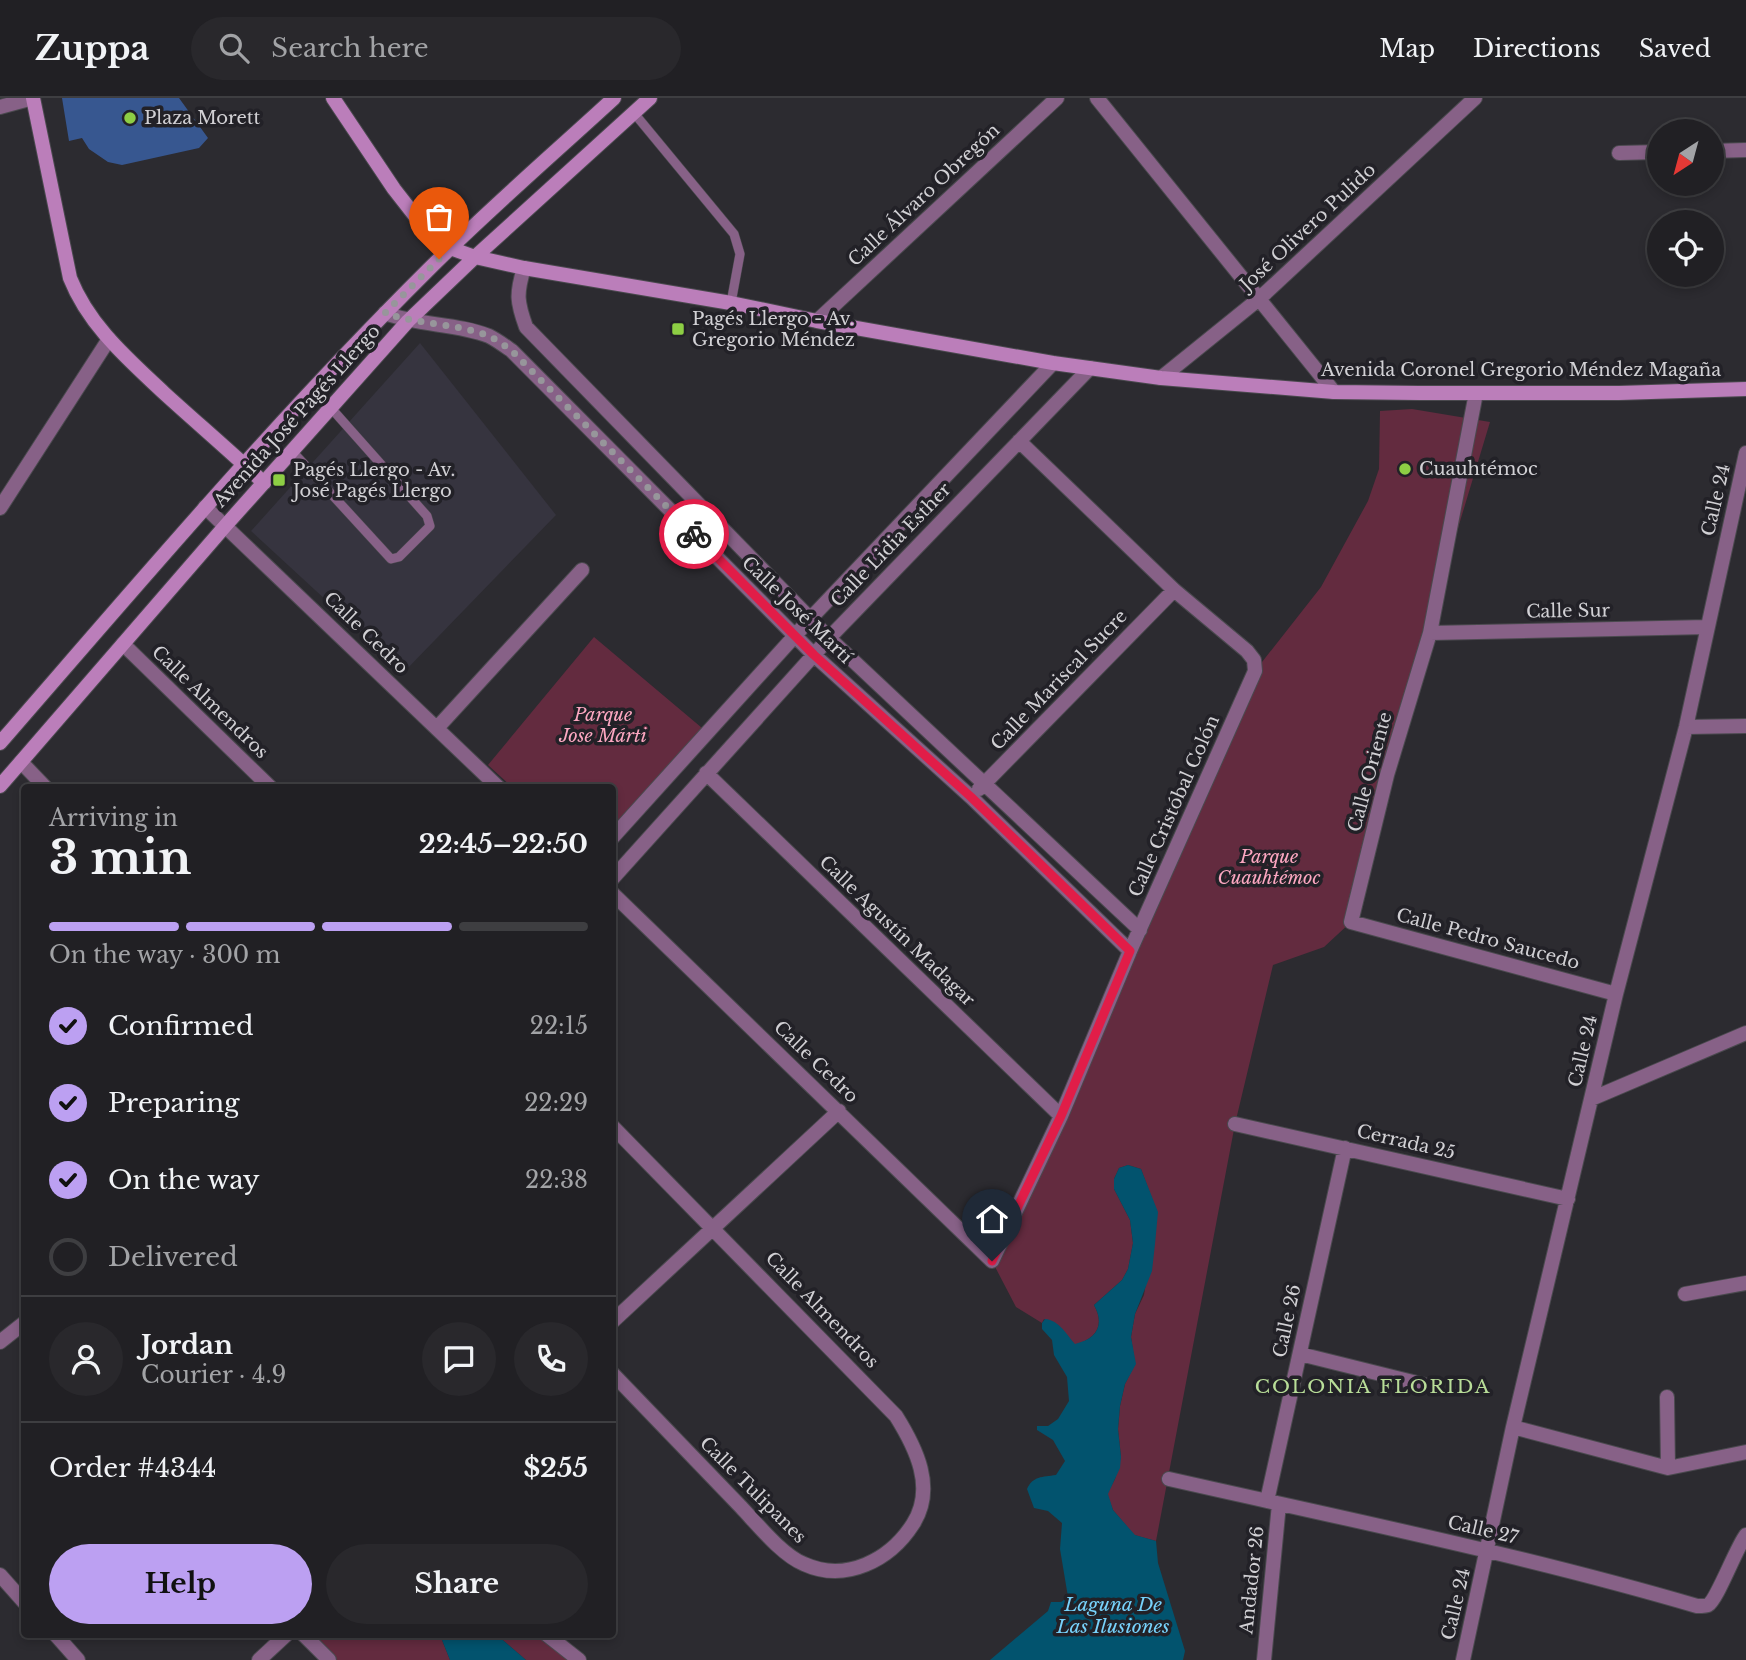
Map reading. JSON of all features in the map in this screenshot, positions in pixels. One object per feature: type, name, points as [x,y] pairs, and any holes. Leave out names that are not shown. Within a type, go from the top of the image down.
[{"type":"main road","points":[[33,98],[71,278],[82,305],[109,339],[143,373],[264,483]]},
{"type":"main road","name":"Avenida Coronel Gregorio Méndez Magaña","points":[[333,98],[394,189],[419,221],[450,248],[475,257],[524,268],[731,303],[1053,363],[1161,378],[1334,392],[1619,393],[1746,389]]},
{"type":"main road","name":"Avenida José Pagés Llergo","points":[[0,743],[243,463],[385,313],[450,248],[614,98]]},
{"type":"main road","name":"Avenida José Pagés Llergo","points":[[0,786],[226,525],[408,321],[650,98]]},
{"type":"street","points":[[0,107],[33,98]]},
{"type":"street","name":"Calle Álvaro Obregón","points":[[817,321],[1056,98]]},
{"type":"street","points":[[1097,98],[1334,392]]},
{"type":"street","name":"José Olivero Pulido","points":[[1161,378],[1260,298],[1475,98]]},
{"type":"street","points":[[1724,151],[1746,150]]},
{"type":"street","points":[[1619,153],[1647,152]]},
{"type":"street","name":"Calle José Martí","points":[[524,268],[517,289],[517,304],[526,327],[829,638],[1140,930]]},
{"type":"street","name":"Calle José Martí","points":[[385,313],[408,321],[469,330],[492,338],[512,351],[814,655],[971,797],[1130,951]]},
{"type":"street","points":[[0,508],[109,339]]},
{"type":"street","name":"Calle Lidia Esther","points":[[616,834],[810,619],[1053,363]]},
{"type":"street","name":"Calle Lidia Esther","points":[[616,874],[829,638],[1090,368]]},
{"type":"street","name":"Calle Oriente","points":[[1351,922],[1387,775],[1430,633],[1476,393]]},
{"type":"street","name":"Calle Cristóbal Colón","points":[[992,1261],[1061,1116],[1130,951],[1255,671],[1254,660],[1247,651],[1174,590],[1019,441]]},
{"type":"street","name":"Calle 24","points":[[1463,1660],[1513,1427],[1616,993],[1686,727],[1746,453]]},
{"type":"street","name":"Calle Cedro","points":[[205,507],[495,784]]},
{"type":"street","points":[[437,728],[582,570]]},
{"type":"street","name":"Calle Mariscal Sucre","points":[[971,797],[1174,590]]},
{"type":"street","name":"Calle Sur","points":[[1430,633],[1707,627]]},
{"type":"street","name":"Calle Almendros","points":[[123,644],[267,784]]},
{"type":"street","points":[[1686,727],[1746,726]]},
{"type":"street","points":[[21,761],[42,784]]},
{"type":"street","name":"Calle Agustín Madagar","points":[[706,773],[1061,1116]]},
{"type":"street","name":"Calle Cedro","points":[[616,896],[992,1261]]},
{"type":"street","name":"Calle Pedro Saucedo","points":[[1351,922],[1616,993]]},
{"type":"street","points":[[1591,1099],[1746,1033]]},
{"type":"street","points":[[616,1318],[839,1111]]},
{"type":"street","name":"Cerrada 25","points":[[1235,1124],[1568,1199]]},
{"type":"street","name":"Calle Almendros","points":[[616,1130],[884,1401],[907,1433],[921,1468],[925,1494],[915,1521],[891,1551]]},
{"type":"street","name":"Calle 26","points":[[1273,1502],[1300,1354],[1345,1148]]},
{"type":"street","points":[[1685,1294],[1746,1283]]},
{"type":"street","points":[[0,1342],[21,1325]]},
{"type":"street","points":[[1300,1354],[1425,1385]]},
{"type":"street","name":"Calle Tulipanes","points":[[616,1377],[762,1528],[800,1563],[841,1571],[865,1565],[891,1551]]},
{"type":"street","points":[[1667,1398],[1668,1468]]},
{"type":"street","points":[[1513,1427],[1668,1468],[1746,1452]]},
{"type":"street","name":"Calle 27","points":[[1169,1479],[1488,1551],[1697,1606],[1708,1606],[1715,1598],[1737,1547],[1746,1535]]},
{"type":"street","name":"Andador 26","points":[[1264,1660],[1273,1502]]},
{"type":"street","points":[[0,1575],[21,1599]]},
{"type":"street","points":[[59,1638],[78,1660]]},
{"type":"street","points":[[259,1660],[283,1638]]},
{"type":"street","points":[[307,1638],[329,1660]]},
{"type":"street","points":[[551,1638],[579,1660]]},
{"type":"lane","points":[[634,113],[734,234],[740,254],[731,303]]},
{"type":"lane","points":[[292,451],[391,559],[399,557],[426,530],[429,526],[427,516],[331,408]]},
{"type":"shaded area","points":[[420,343],[556,515],[404,672],[251,531]]},
{"type":"green space","name":"Parque Cuauhtémoc","points":[[1412,409],[1490,422],[1414,674],[1351,922],[1324,947],[1273,965],[1235,1124],[1156,1541],[1134,1535],[1113,1510],[1107,1494],[1115,1479],[1121,1457],[1118,1429],[1120,1406],[1125,1384],[1135,1364],[1131,1337],[1135,1314],[1144,1295],[1157,1212],[1141,1169],[1128,1165],[1119,1168],[1114,1179],[1114,1189],[1130,1220],[1133,1243],[1128,1269],[1122,1280],[1094,1305],[1099,1325],[1089,1339],[1075,1345],[1065,1333],[1044,1319],[1042,1323],[1016,1307],[992,1261],[1255,671],[1321,587],[1368,501],[1379,469],[1380,411]]},
{"type":"green space","name":"Parque Jose Márti","points":[[594,637],[702,728],[616,828],[616,784],[509,784],[488,765]]},
{"type":"green space","points":[[306,1638],[441,1638],[450,1660],[329,1660]]},
{"type":"green space","points":[[500,1638],[550,1638],[579,1660],[526,1660]]},
{"type":"water","name":"Laguna De Las Ilusiones","points":[[1128,1165],[1141,1169],[1158,1212],[1152,1271],[1135,1314],[1131,1337],[1136,1364],[1125,1384],[1120,1406],[1120,1468],[1108,1494],[1113,1510],[1135,1535],[1156,1541],[1158,1563],[1185,1651],[1183,1660],[990,1660],[1048,1611],[1051,1602],[1061,1602],[1068,1597],[1060,1549],[1062,1523],[1048,1511],[1034,1508],[1027,1489],[1035,1479],[1056,1475],[1065,1461],[1053,1440],[1037,1430],[1037,1426],[1048,1426],[1058,1419],[1069,1401],[1067,1377],[1054,1355],[1052,1340],[1042,1329],[1042,1323],[1045,1319],[1054,1322],[1075,1344],[1089,1339],[1097,1330],[1099,1319],[1094,1305],[1122,1280],[1128,1269],[1133,1243],[1130,1220],[1114,1189],[1114,1179],[1119,1168]]},
{"type":"water","points":[[441,1638],[500,1638],[526,1660],[450,1660]]},
{"type":"building","name":"Plaza Morett","points":[[62,98],[179,98],[208,138],[199,148],[122,165],[108,162],[89,149],[82,138],[69,141]]},
{"type":"way so far","points":[[439,259],[385,313],[408,321],[469,330],[492,338],[512,351],[694,534]]},
{"type":"place","name":"Plaza Morett","points":[[130,118]]},
{"type":"place","name":"Pagés Llergo - Av. Gregorio Méndez","points":[[678,329]]},
{"type":"place","name":"Cuauhtémoc","points":[[1405,469]]},
{"type":"place","name":"Pagés Llergo - Av. José Pagés Llergo","points":[[279,480]]},
{"type":"district","name":"COLONIA FLORIDA","points":[[1373,1386]]},
{"type":"route","points":[[694,534],[814,655],[971,797],[1130,951],[1061,1116],[992,1261]]}]
